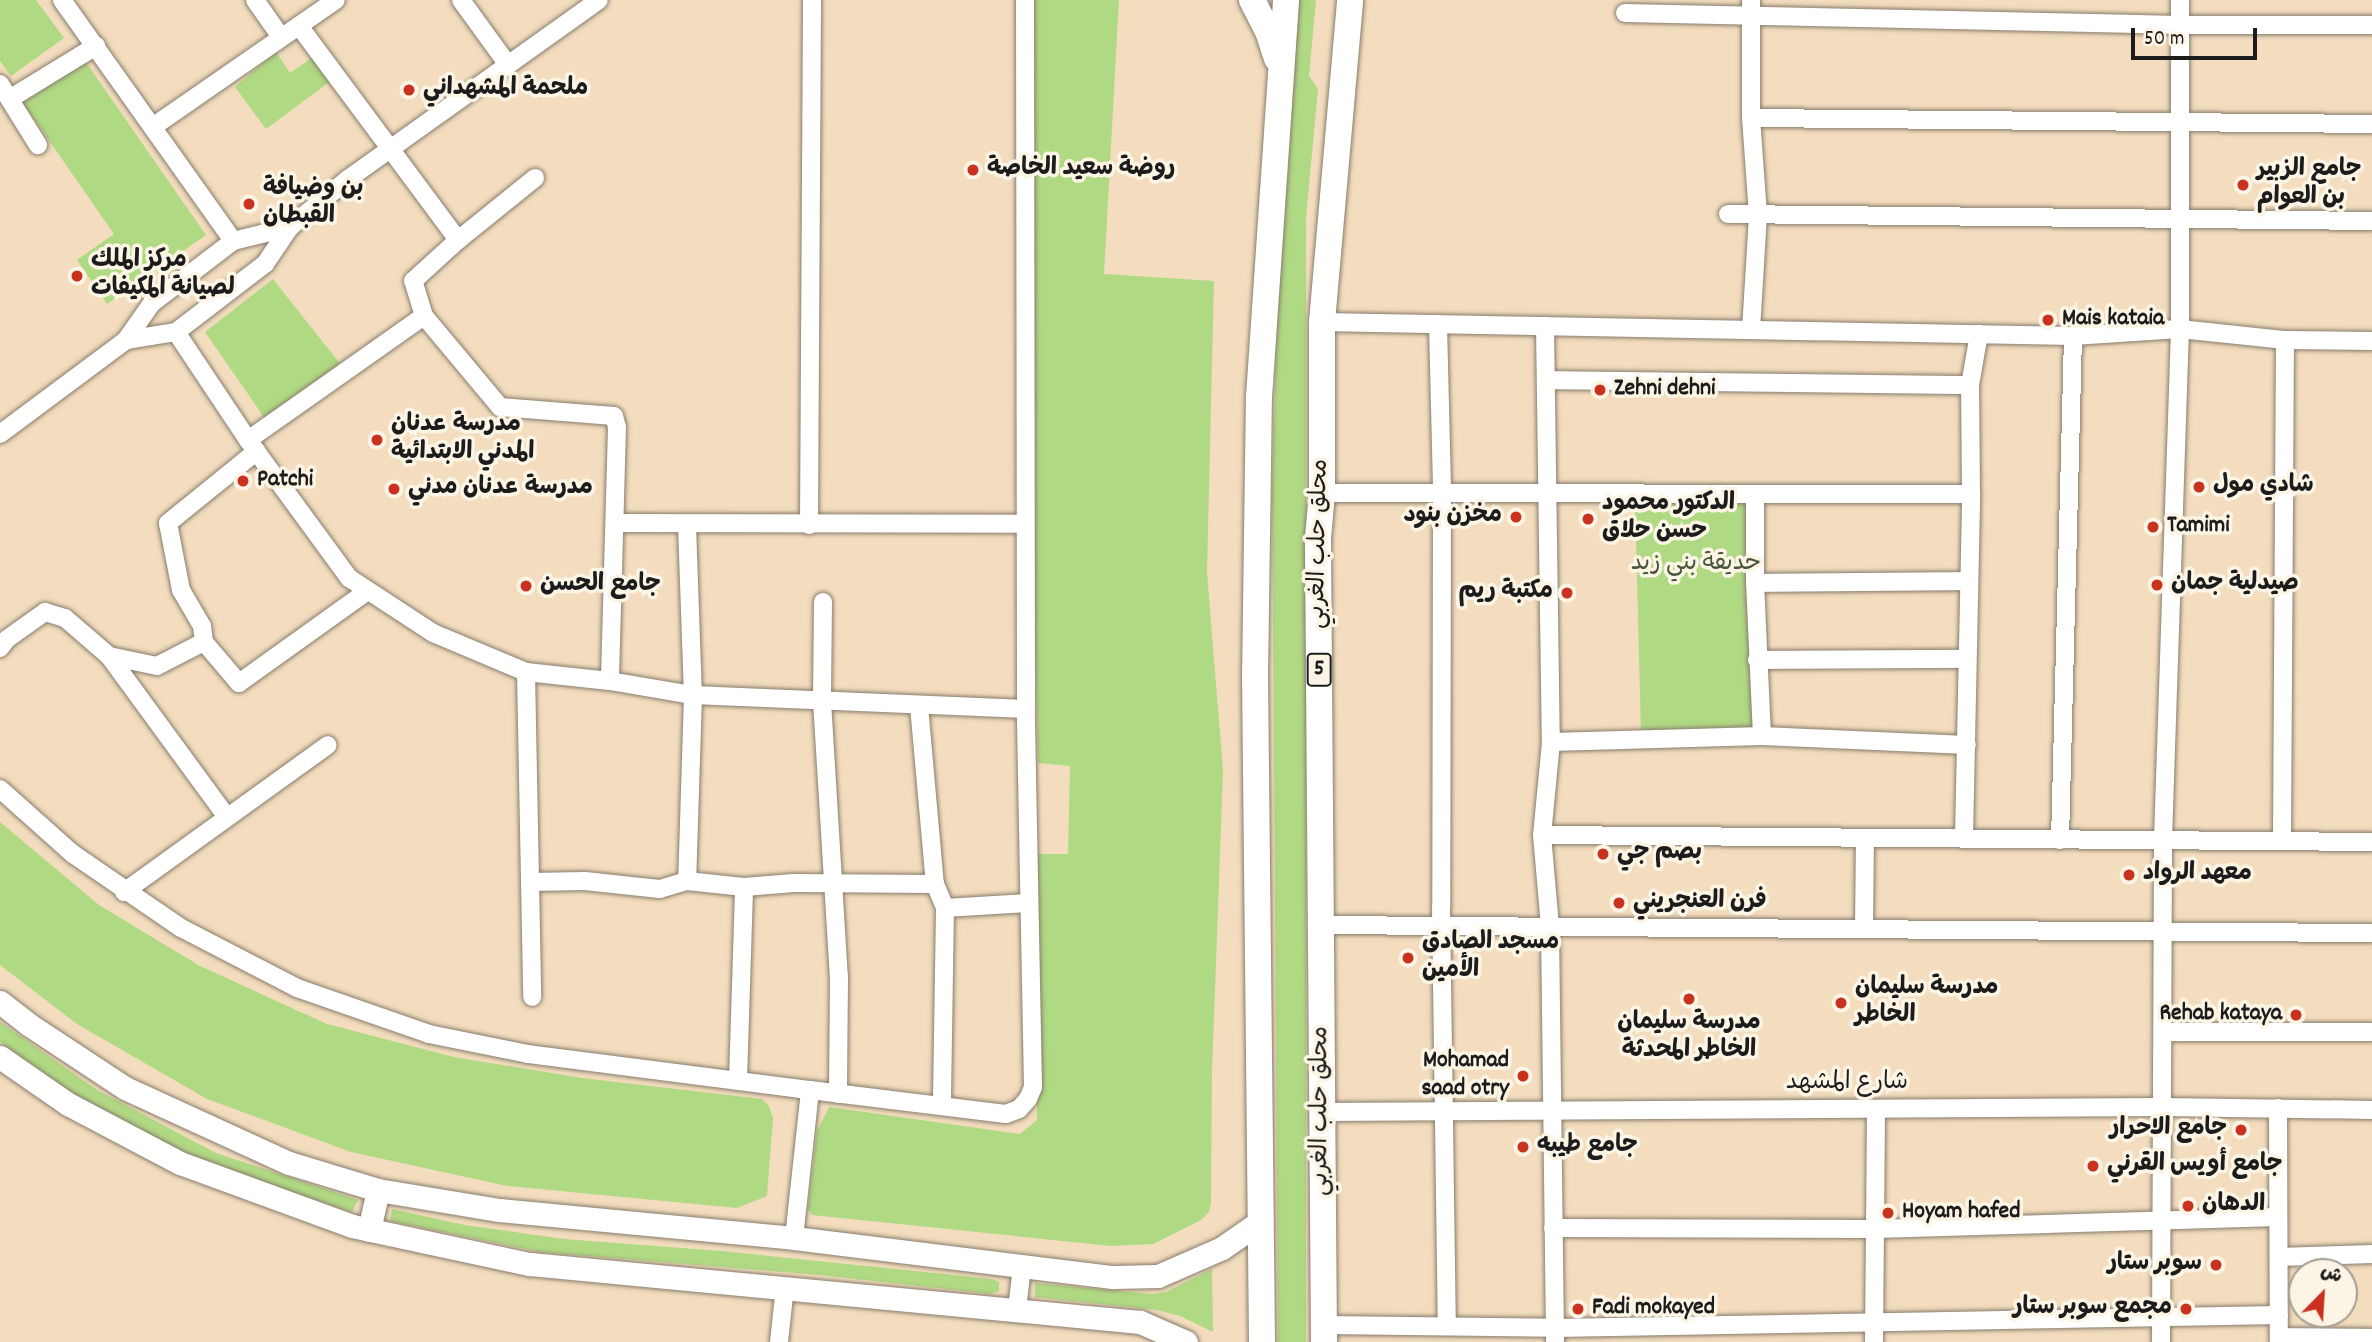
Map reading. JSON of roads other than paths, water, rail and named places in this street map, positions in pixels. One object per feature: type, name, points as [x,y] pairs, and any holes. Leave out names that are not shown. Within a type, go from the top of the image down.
[{"type":"highway","points":[[1252,0],[1268,31],[1281,75]]},
{"type":"highway","points":[[1262,1342],[1255,680],[1258,423],[1286,0]]},
{"type":"highway","name":"محلق حلب الغربي","points":[[1324,1334],[1318,538],[1322,493],[1322,321],[1350,0]]},
{"type":"main road","points":[[0,1002],[28,1024],[125,1088],[289,1163],[378,1189],[499,1210],[794,1238],[1113,1277],[1158,1276],[1222,1248],[1261,1221]]},
{"type":"main road","points":[[0,1057],[68,1104],[180,1163],[369,1230],[530,1264],[1140,1322],[1186,1342]]},
{"type":"main road","points":[[369,1230],[378,1189]]},
{"type":"street","points":[[62,0],[154,126],[233,241]]},
{"type":"street","points":[[255,0],[281,37]]},
{"type":"street","points":[[154,126],[336,0]]},
{"type":"street","points":[[461,0],[508,65]]},
{"type":"street","points":[[126,340],[176,332],[265,264],[290,227],[348,179],[599,0]]},
{"type":"street","points":[[809,525],[812,0]]},
{"type":"street","points":[[0,789],[73,854],[124,892],[181,928],[297,988],[429,1034],[528,1054],[838,1094],[1006,1114],[1019,1109],[1031,1093],[1026,709],[1025,0]]},
{"type":"street","points":[[2161,1342],[2163,839],[2180,329],[2180,0]]},
{"type":"street","points":[[1751,9],[1751,118],[1758,215],[1751,330]]},
{"type":"street","points":[[1625,13],[1751,9],[2180,25],[2372,25]]},
{"type":"street","points":[[299,26],[393,148],[458,240]]},
{"type":"street","points":[[38,145],[6,91],[96,47]]},
{"type":"street","points":[[1751,118],[2372,124]]},
{"type":"street","points":[[535,178],[458,240],[413,281],[424,316],[500,407],[614,416],[617,427],[610,681]]},
{"type":"street","points":[[1728,214],[2372,221]]},
{"type":"street","points":[[1,430],[126,340],[152,303],[233,241],[290,227]]},
{"type":"street","points":[[366,592],[239,683],[204,642],[202,626],[181,590],[168,523],[252,445],[424,316]]},
{"type":"street","points":[[1322,321],[2073,335],[2180,329],[2286,340],[2372,341]]},
{"type":"street","points":[[1438,324],[1442,492],[1441,928],[1447,1325]]},
{"type":"street","points":[[1545,326],[1550,494],[1547,574],[1551,742],[1542,835],[1550,927],[1555,1335]]},
{"type":"street","points":[[176,332],[252,445],[349,578],[366,592],[433,633],[526,672],[610,681],[693,695],[1026,709]]},
{"type":"street","points":[[1964,838],[1971,494],[1970,385],[1979,334]]},
{"type":"street","points":[[2060,840],[2073,335]]},
{"type":"street","points":[[2282,841],[2286,340]]},
{"type":"street","points":[[1546,380],[1970,385]]},
{"type":"street","points":[[1322,493],[1971,494]]},
{"type":"street","points":[[1755,494],[1757,660],[1762,736]]},
{"type":"street","points":[[615,523],[1026,524]]},
{"type":"street","points":[[687,525],[693,695],[687,881]]},
{"type":"street","points":[[1755,583],[1968,581]]},
{"type":"street","points":[[823,602],[822,701],[839,977],[838,1094]]},
{"type":"street","points":[[0,648],[7,639],[45,612],[65,618],[108,656],[226,816]]},
{"type":"street","points":[[108,656],[158,666],[204,642]]},
{"type":"street","points":[[1757,660],[1967,659]]},
{"type":"street","points":[[526,672],[532,997]]},
{"type":"street","points":[[919,706],[935,884],[945,908],[942,1106]]},
{"type":"street","points":[[1551,742],[1762,736],[1967,745]]},
{"type":"street","points":[[124,892],[328,745]]},
{"type":"street","points":[[1542,835],[2372,842]]},
{"type":"street","points":[[1864,929],[1865,838]]},
{"type":"street","points":[[530,882],[585,881],[660,889],[687,881],[744,887],[833,883],[935,884]]},
{"type":"street","points":[[738,1081],[744,887]]},
{"type":"street","points":[[945,908],[1028,903]]},
{"type":"street","points":[[1321,925],[2372,933]]},
{"type":"street","points":[[2164,1032],[2372,1032]]},
{"type":"street","points":[[794,1238],[810,1090]]},
{"type":"street","name":"شارع المشهد","points":[[1322,1112],[2163,1108],[2372,1111]]},
{"type":"street","points":[[2278,1108],[2279,1339],[2372,1338]]},
{"type":"street","points":[[1874,1342],[1876,1109]]},
{"type":"street","points":[[1553,1228],[1875,1229],[2278,1217]]},
{"type":"street","points":[[2279,1257],[2372,1254]]},
{"type":"street","points":[[1017,1310],[1022,1266]]},
{"type":"street","points":[[779,1342],[785,1287]]},
{"type":"street","points":[[1324,1334],[1447,1325],[1555,1335],[1874,1322],[2279,1315]]},
{"type":"place","name":"ملحمة المشهداني","points":[[409,90]]},
{"type":"place","name":"روضة سعيد الخاصة","points":[[973,170]]},
{"type":"place","name":"جامع الزبير بن العوام","points":[[2243,185]]},
{"type":"place","name":"بن وضيافة القبطان","points":[[249,204]]},
{"type":"place","name":"مركز الملك لصيانة المكيفات","points":[[77,276]]},
{"type":"place","name":"Mais kataia","points":[[2048,320]]},
{"type":"place","name":"Zehni dehni","points":[[1600,390]]},
{"type":"place","name":"مدرسة عدنان المدني الابتدائية","points":[[377,440]]},
{"type":"place","name":"Patchi","points":[[243,481]]},
{"type":"place","name":"شادي مول","points":[[2199,487]]},
{"type":"place","name":"مدرسة عدنان مدني","points":[[394,489]]},
{"type":"place","name":"مخزن بنود","points":[[1516,517]]},
{"type":"place","name":"الدكتور محمود حسن حلاق","points":[[1588,519]]},
{"type":"place","name":"Tamimi","points":[[2153,527]]},
{"type":"place","name":"صيدلية جمان","points":[[2157,585]]},
{"type":"place","name":"جامع الحسن","points":[[526,586]]},
{"type":"place","name":"مكتبة ريم","points":[[1567,593]]},
{"type":"place","name":"بصم جي","points":[[1603,854]]},
{"type":"place","name":"معهد الرواد","points":[[2129,875]]},
{"type":"place","name":"فرن العنجريني","points":[[1619,903]]},
{"type":"place","name":"مسجد الصادق الأمين","points":[[1408,958]]},
{"type":"place","name":"مدرسة سليمان الخاطر المحدثة","points":[[1689,999]]},
{"type":"place","name":"مدرسة سليمان الخاطر","points":[[1841,1003]]},
{"type":"place","name":"Rehab kataya","points":[[2296,1015]]},
{"type":"place","name":"Mohamad saad otry","points":[[1523,1076]]},
{"type":"place","name":"جامع الاحرار","points":[[2241,1130]]},
{"type":"place","name":"جامع طيبه","points":[[1523,1147]]},
{"type":"place","name":"جامع أويس القرني","points":[[2093,1166]]},
{"type":"place","name":"الدهان","points":[[2188,1206]]},
{"type":"place","name":"Hoyam hafed","points":[[1888,1213]]},
{"type":"place","name":"سوبر ستار","points":[[2216,1265]]},
{"type":"place","name":"Fadi mokayed","points":[[1578,1309]]},
{"type":"place","name":"مجمع سوبر ستار","points":[[2186,1309]]},
{"type":"park label","name":"حديقة بني زيد","points":[[1696,565]]}]
